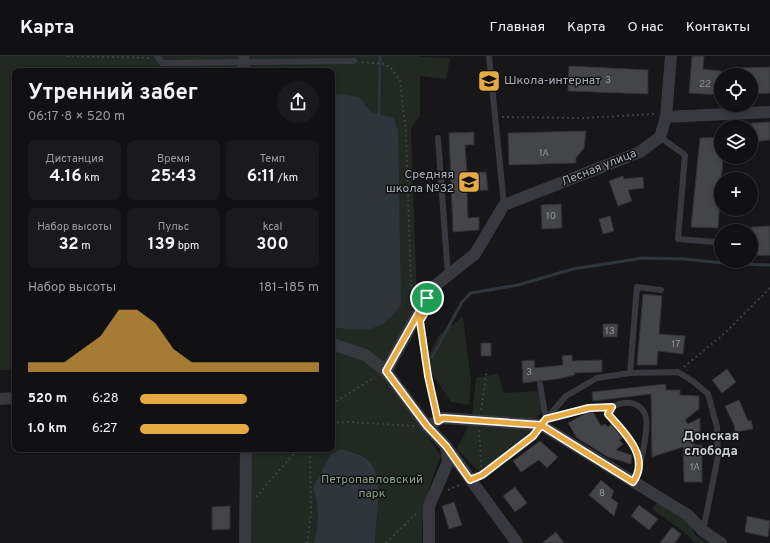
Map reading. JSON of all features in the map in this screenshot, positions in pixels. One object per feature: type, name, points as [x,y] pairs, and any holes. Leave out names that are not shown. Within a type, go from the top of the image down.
[{"type":"street","points":[[660,137],[666,113],[671,56]]},
{"type":"street","points":[[666,113],[770,112]]},
{"type":"street","name":"Лесная улица","points":[[504,205],[640,152],[660,137]]},
{"type":"street","points":[[389,375],[432,288],[475,254],[504,205]]},
{"type":"street","points":[[335,345],[365,355],[389,375],[427,426],[446,446],[517,543]]},
{"type":"street","points":[[0,399],[12,398]]},
{"type":"street","points":[[427,426],[443,418],[544,422],[633,482],[688,515],[703,531],[719,542]]},
{"type":"street","points":[[429,543],[431,501],[448,462],[446,446]]},
{"type":"street","points":[[245,543],[246,452]]},
{"type":"lane","points":[[489,56],[504,205]]},
{"type":"lane","points":[[156,57],[162,63],[354,61]]},
{"type":"lane","points":[[660,137],[685,156],[678,239],[714,242]]},
{"type":"lane","points":[[438,138],[448,276]]},
{"type":"lane","points":[[630,373],[638,287],[661,290]]},
{"type":"lane","points":[[544,422],[566,396],[597,378],[630,373],[678,372],[694,382],[708,394],[717,427],[718,456],[703,531]]},
{"type":"lane","points":[[540,384],[544,422]]},
{"type":"lane","points":[[544,422],[589,408],[612,407],[619,403],[627,402],[639,406],[645,413],[646,427],[640,463],[633,482]]},
{"type":"lane","points":[[612,407],[608,414],[634,445],[640,463]]},
{"type":"path","points":[[67,56],[156,57]]},
{"type":"path","points":[[354,61],[384,64],[398,75],[401,87],[406,133],[412,285],[427,298]]},
{"type":"path","points":[[494,116],[584,118],[666,113]]},
{"type":"path","points":[[678,372],[724,333],[770,288]]},
{"type":"path","points":[[421,329],[428,376],[438,421]]},
{"type":"path","points":[[335,402],[389,375]]},
{"type":"path","points":[[335,424],[350,422],[427,426]]},
{"type":"path","points":[[386,543],[431,501],[482,475],[533,436],[544,422]]},
{"type":"path","points":[[246,508],[295,452]]},
{"type":"path","points":[[307,543],[311,512],[310,452]]},
{"type":"green space","name":"Петропавловский парк","points":[[0,56],[420,56],[450,58],[446,79],[420,76],[420,116],[411,128],[417,305],[391,382],[441,456],[433,477],[424,509],[422,543],[247,543],[249,452],[335,452],[335,68],[12,68],[12,370],[0,370]]},
{"type":"green space","points":[[463,317],[471,382],[469,405],[451,402],[429,370],[428,356],[440,334]]},
{"type":"green space","points":[[498,374],[504,393],[538,391],[542,412],[533,421],[472,416],[476,378]]},
{"type":"green space","points":[[468,426],[537,430],[540,437],[486,478],[457,449]]},
{"type":"green space","points":[[657,503],[688,519],[695,535],[707,543],[695,543],[684,532],[652,509]]},
{"type":"shaded area","points":[[338,94],[359,97],[371,112],[394,118],[398,131],[401,305],[385,322],[371,328],[335,328],[335,95]]},
{"type":"shaded area","points":[[342,449],[364,457],[370,462],[375,470],[378,501],[375,543],[314,543],[318,516],[317,503],[313,488],[331,454]]},
{"type":"building","points":[[692,56],[704,56],[703,69],[714,70],[714,95],[689,93]]},
{"type":"building","points":[[569,66],[648,70],[648,94],[568,91]]},
{"type":"building","points":[[770,67],[770,93],[758,94],[758,68],[734,68]]},
{"type":"building","points":[[770,122],[770,140],[758,141],[758,123]]},
{"type":"building","points":[[586,131],[584,148],[576,158],[576,163],[509,165],[508,133]]},
{"type":"building","name":"Средняя школа №32","points":[[474,132],[474,145],[465,145],[467,173],[486,172],[488,190],[467,191],[468,218],[479,217],[479,230],[453,232],[449,133]]},
{"type":"building","points":[[714,137],[714,164],[723,164],[722,172],[714,172],[714,216],[719,216],[718,224],[714,224],[714,228],[691,227],[700,138]]},
{"type":"building","points":[[623,176],[624,179],[643,177],[644,188],[628,190],[632,201],[618,206],[609,181]]},
{"type":"building","points":[[561,204],[562,228],[542,229],[541,205]]},
{"type":"building","points":[[610,216],[614,231],[603,234],[599,219]]},
{"type":"building","points":[[770,226],[770,255],[758,256],[758,227]]},
{"type":"building","points":[[643,294],[662,296],[659,334],[685,336],[683,354],[658,351],[657,365],[637,365]]},
{"type":"building","points":[[603,324],[618,324],[617,337],[603,337]]},
{"type":"building","points":[[481,343],[491,343],[491,356],[481,356]]},
{"type":"building","points":[[572,355],[572,361],[602,360],[602,372],[574,373],[575,375],[557,379],[523,383],[522,361],[534,360],[535,368],[563,365],[562,356]]},
{"type":"building","points":[[727,369],[736,382],[722,393],[712,380]]},
{"type":"building","points":[[666,384],[666,390],[680,390],[680,395],[699,396],[699,409],[685,420],[688,424],[700,418],[700,439],[694,440],[694,445],[702,445],[702,482],[684,482],[683,447],[652,457],[651,394],[593,401],[592,392]]},
{"type":"building","points":[[739,400],[748,421],[751,420],[753,429],[735,432],[734,425],[725,406]]},
{"type":"building","points":[[593,412],[601,426],[605,424],[608,427],[611,424],[622,438],[619,440],[623,444],[616,450],[632,455],[631,464],[608,457],[577,438],[568,423],[586,413]]},
{"type":"building","points":[[540,441],[558,457],[547,468],[539,460],[521,472],[513,461]]},
{"type":"building","points":[[601,480],[614,491],[611,498],[618,503],[614,516],[589,495]]},
{"type":"building","points":[[515,487],[527,503],[515,512],[503,496]]},
{"type":"building","points":[[454,502],[462,525],[449,529],[442,506]]},
{"type":"building","points":[[639,505],[658,519],[649,530],[631,516]]},
{"type":"building","points":[[230,506],[230,529],[212,530],[212,507]]},
{"type":"building","points":[[747,516],[770,521],[768,537],[745,532]]},
{"type":"building","points":[[672,527],[681,534],[675,543],[660,543]]},
{"type":"building","points":[[556,532],[564,543],[542,543]]},
{"type":"waterway","points":[[379,114],[380,56]]},
{"type":"waterway","points":[[432,357],[462,302],[471,293],[518,285],[573,269],[643,258],[684,259],[733,264],[770,265]]},
{"type":"place","name":"Школа-интернат","points":[[489,81]]},
{"type":"place","name":"Средняя школа №32","points":[[469,182]]},
{"type":"district","name":"Донская слобода","points":[[711,444]]},
{"type":"route","points":[[427,298],[386,371],[427,426],[446,446],[470,480],[482,475],[533,436],[541,425],[546,419],[589,408],[612,407],[608,414],[634,445],[640,463],[633,482],[541,425],[443,418],[438,421],[428,376],[420,321],[429,306],[427,298]]}]
